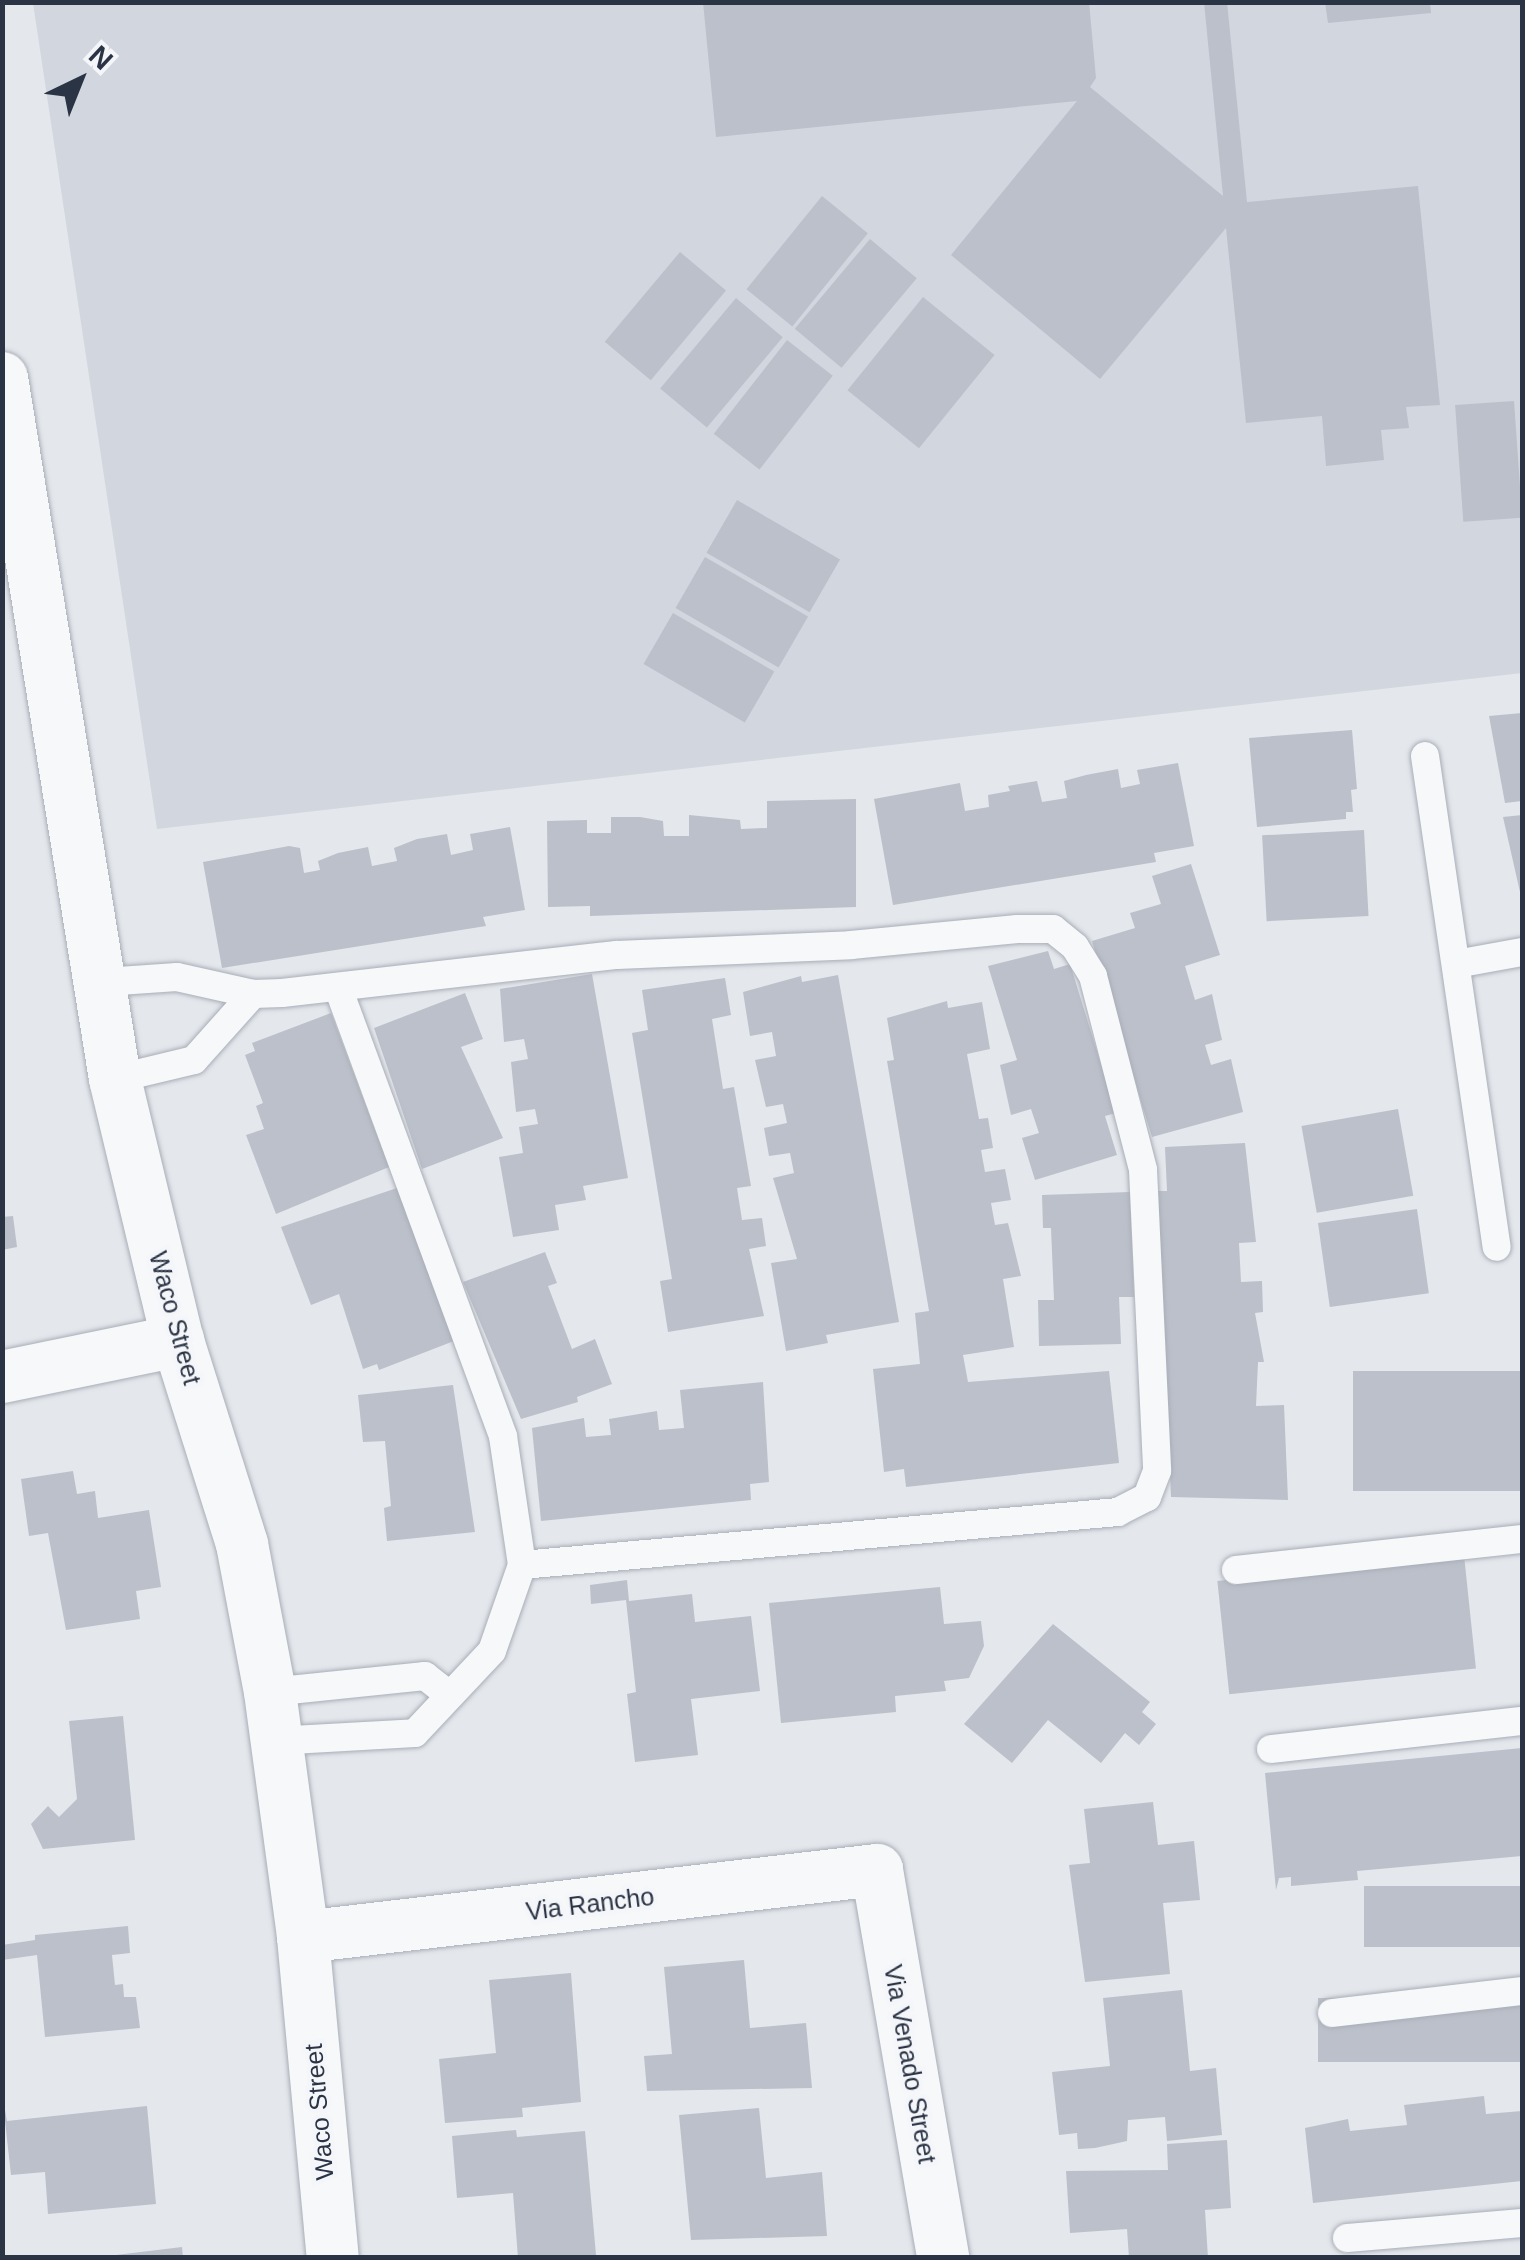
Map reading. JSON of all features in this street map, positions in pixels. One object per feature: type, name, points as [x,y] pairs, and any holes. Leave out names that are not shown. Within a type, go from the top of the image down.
[{"type":"street","name":"Waco Street","points":[[2,378],[104,982],[115,1079],[178,1341],[242,1544],[272,1716],[303,1938],[333,2258]]},
{"type":"street","points":[[2,1378],[178,1341]]},
{"type":"street","name":"Via Rancho","points":[[303,1938],[877,1870]]},
{"type":"street","name":"Via Venado Street","points":[[877,1870],[942,2258]]},
{"type":"lane","points":[[1425,756],[1497,1247]]},
{"type":"lane","points":[[104,982],[177,977],[253,994],[617,955],[851,945],[1017,930],[1053,930],[1075,946],[1093,976],[1143,1170],[1156,1470],[1148,1497],[1118,1512],[522,1565]]},
{"type":"lane","points":[[1456,964],[1522,952]]},
{"type":"lane","points":[[272,1716],[414,1734],[437,1716],[448,1694],[492,1651],[522,1565],[503,1436],[338,987]]},
{"type":"lane","points":[[115,1079],[194,1060],[253,994]]},
{"type":"lane","points":[[1236,1570],[1522,1539]]},
{"type":"lane","points":[[272,1716],[425,1676],[448,1694]]},
{"type":"lane","points":[[1271,1748],[1522,1721]]},
{"type":"lane","points":[[1332,2013],[1522,1992]]},
{"type":"lane","points":[[1347,2238],[1522,2223]]},
{"type":"shaded area","points":[[33,3],[1522,3],[1522,673],[157,829]]},
{"type":"building","points":[[703,2],[1089,2],[1096,78],[1090,87],[1223,196],[1204,2],[1227,2],[1247,202],[1418,186],[1440,405],[1406,407],[1409,428],[1381,430],[1384,460],[1326,466],[1322,416],[1246,423],[1226,228],[1100,379],[951,255],[1077,101],[716,137]]},
{"type":"building","points":[[1325,2],[1430,2],[1431,13],[1328,23]]},
{"type":"building","points":[[822,196],[868,233],[792,326],[746,289]]},
{"type":"building","points":[[870,239],[917,278],[842,368],[795,329]]},
{"type":"building","points":[[680,252],[726,291],[651,380],[605,342]]},
{"type":"building","points":[[923,297],[994,355],[919,448],[847,390]]},
{"type":"building","points":[[736,298],[783,337],[707,428],[660,388]]},
{"type":"building","points":[[787,340],[833,376],[759,469],[714,434]]},
{"type":"building","points":[[1514,401],[1522,518],[1463,522],[1455,405]]},
{"type":"building","points":[[737,500],[840,560],[810,612],[706,553]]},
{"type":"building","points":[[705,557],[808,616],[779,668],[676,608]]},
{"type":"building","points":[[673,613],[774,672],[745,723],[644,664]]},
{"type":"building","points":[[1522,713],[1522,801],[1505,803],[1489,716]]},
{"type":"building","points":[[1352,730],[1357,789],[1351,790],[1353,812],[1346,812],[1346,819],[1257,827],[1249,738]]},
{"type":"building","points":[[1178,763],[1194,846],[1154,853],[1156,862],[893,905],[874,799],[960,783],[965,811],[989,807],[988,795],[1010,791],[1008,786],[1037,781],[1042,802],[1067,798],[1064,781],[1118,769],[1121,788],[1140,784],[1137,770]]},
{"type":"building","points":[[856,799],[856,907],[590,916],[590,906],[548,907],[547,821],[587,820],[587,833],[611,833],[611,817],[640,817],[663,821],[664,836],[689,836],[689,815],[740,820],[741,829],[767,828],[767,801]]},
{"type":"building","points":[[1522,815],[1522,892],[1520,892],[1503,817]]},
{"type":"building","points":[[510,827],[525,910],[483,917],[486,926],[222,968],[203,862],[289,846],[300,848],[304,873],[320,870],[318,861],[368,847],[372,866],[397,861],[394,848],[417,839],[447,834],[451,855],[473,850],[470,834]]},
{"type":"building","points":[[1364,830],[1369,916],[1267,921],[1262,835]]},
{"type":"building","points":[[1191,864],[1220,955],[1185,966],[1195,1000],[1212,994],[1222,1040],[1205,1045],[1211,1065],[1231,1059],[1243,1112],[1152,1137],[1092,941],[1135,928],[1130,913],[1161,904],[1152,876]]},
{"type":"building","points":[[1048,951],[1054,969],[1070,964],[1116,1113],[1105,1116],[1117,1155],[1035,1180],[1022,1138],[1039,1133],[1031,1109],[1011,1115],[1000,1065],[1017,1060],[988,966]]},
{"type":"building","points":[[592,974],[628,1178],[583,1186],[586,1200],[555,1205],[559,1230],[513,1237],[499,1157],[523,1153],[519,1127],[538,1124],[535,1109],[516,1112],[511,1062],[528,1059],[524,1039],[504,1042],[500,989]]},
{"type":"building","points":[[838,975],[899,1322],[826,1335],[828,1343],[786,1351],[771,1263],[797,1259],[773,1178],[794,1173],[790,1153],[769,1156],[764,1128],[787,1123],[783,1104],[766,1107],[755,1060],[776,1056],[772,1032],[750,1036],[743,992],[801,976],[802,982]]},
{"type":"building","points":[[725,978],[731,1015],[712,1019],[723,1089],[734,1087],[751,1186],[737,1188],[742,1220],[762,1218],[766,1246],[749,1249],[764,1316],[668,1332],[660,1281],[672,1279],[632,1033],[648,1030],[642,990]]},
{"type":"building","points":[[465,993],[483,1039],[461,1047],[503,1138],[422,1169],[374,1028]]},
{"type":"building","points":[[947,1001],[948,1008],[982,1002],[990,1049],[967,1054],[979,1119],[988,1118],[993,1148],[981,1150],[985,1172],[1005,1169],[1011,1200],[991,1203],[995,1225],[1008,1223],[1021,1276],[1003,1279],[1014,1347],[963,1355],[968,1382],[1109,1371],[1119,1463],[906,1487],[904,1469],[884,1472],[873,1369],[920,1364],[915,1313],[929,1311],[887,1061],[894,1060],[887,1018]]},
{"type":"building","points":[[331,1013],[389,1167],[276,1214],[246,1135],[264,1129],[256,1106],[263,1103],[245,1055],[255,1051],[252,1043]]},
{"type":"building","points":[[1398,1109],[1413,1196],[1317,1213],[1301,1126]]},
{"type":"building","points":[[1245,1143],[1256,1242],[1239,1243],[1241,1282],[1262,1281],[1263,1312],[1255,1313],[1264,1362],[1258,1362],[1256,1406],[1284,1405],[1288,1500],[1171,1497],[1158,1191],[1167,1191],[1165,1147]]},
{"type":"building","points":[[397,1188],[454,1341],[379,1370],[377,1364],[363,1369],[339,1294],[311,1305],[281,1227]]},
{"type":"building","points":[[1130,1192],[1134,1297],[1119,1297],[1121,1344],[1039,1346],[1038,1300],[1054,1300],[1051,1228],[1043,1228],[1042,1195]]},
{"type":"building","points":[[1417,1209],[1429,1293],[1330,1307],[1318,1223]]},
{"type":"building","points":[[13,1216],[17,1247],[2,1250],[2,1217]]},
{"type":"building","points":[[545,1252],[557,1283],[548,1286],[572,1349],[595,1339],[612,1384],[577,1397],[578,1402],[521,1419],[463,1282]]},
{"type":"building","points":[[1353,1371],[1522,1371],[1522,1491],[1353,1491]]},
{"type":"building","points":[[763,1382],[769,1482],[750,1484],[751,1500],[541,1521],[532,1428],[584,1418],[586,1437],[611,1435],[609,1419],[657,1411],[659,1430],[684,1428],[680,1390]]},
{"type":"building","points":[[453,1385],[475,1532],[387,1541],[384,1508],[391,1506],[385,1441],[363,1442],[358,1395]]},
{"type":"building","points":[[73,1471],[77,1494],[95,1491],[98,1518],[149,1510],[161,1587],[136,1591],[140,1619],[66,1630],[48,1533],[29,1536],[21,1479]]},
{"type":"building","points":[[1464,1555],[1476,1668],[1229,1694],[1217,1581]]},
{"type":"building","points":[[627,1580],[629,1601],[692,1594],[695,1622],[751,1616],[760,1691],[691,1699],[698,1755],[635,1762],[627,1694],[636,1692],[626,1600],[591,1604],[590,1585]]},
{"type":"building","points":[[940,1587],[944,1624],[981,1621],[984,1646],[969,1678],[944,1681],[946,1691],[895,1696],[896,1712],[781,1723],[769,1603]]},
{"type":"building","points":[[1053,1624],[1150,1702],[1142,1712],[1156,1724],[1139,1745],[1125,1733],[1101,1763],[1048,1720],[1012,1763],[964,1724]]},
{"type":"building","points":[[123,1716],[135,1840],[43,1849],[31,1824],[48,1806],[59,1817],[77,1799],[69,1721]]},
{"type":"building","points":[[1522,1748],[1522,1856],[1357,1871],[1358,1880],[1291,1886],[1291,1877],[1279,1878],[1276,1890],[1265,1773]]},
{"type":"building","points":[[1153,1802],[1158,1845],[1194,1841],[1200,1900],[1163,1903],[1170,1974],[1085,1982],[1069,1865],[1090,1863],[1084,1809]]},
{"type":"building","points":[[1364,1886],[1522,1886],[1522,1947],[1364,1947]]},
{"type":"building","points":[[128,1926],[130,1953],[112,1955],[115,1985],[123,1984],[124,1997],[136,1997],[140,2028],[45,2037],[37,1955],[2,1960],[2,1945],[35,1940],[35,1935]]},
{"type":"building","points":[[744,1960],[750,2028],[806,2023],[812,2088],[647,2091],[644,2056],[672,2054],[664,1967]]},
{"type":"building","points":[[571,1973],[581,2102],[522,2108],[523,2117],[445,2123],[439,2059],[496,2053],[489,1980]]},
{"type":"building","points":[[1182,1990],[1190,2071],[1216,2068],[1222,2135],[1167,2141],[1165,2117],[1128,2120],[1127,2141],[1095,2148],[1078,2149],[1077,2133],[1059,2135],[1052,2072],[1110,2066],[1103,1998]]},
{"type":"building","points":[[1318,1998],[1522,1998],[1522,2062],[1318,2062]]},
{"type":"building","points":[[2,2094],[7,2121],[147,2106],[156,2204],[48,2214],[45,2172],[11,2175]]},
{"type":"building","points":[[1484,2096],[1486,2114],[1522,2111],[1522,2181],[1313,2203],[1305,2128],[1348,2119],[1350,2131],[1407,2125],[1404,2105]]},
{"type":"building","points":[[759,2108],[766,2178],[822,2172],[827,2236],[691,2240],[679,2115]]},
{"type":"building","points":[[516,2130],[517,2137],[585,2131],[596,2255],[518,2258],[513,2193],[457,2198],[452,2136]]},
{"type":"building","points":[[1227,2140],[1231,2208],[1205,2210],[1208,2258],[1129,2258],[1127,2229],[1070,2233],[1066,2171],[1168,2170],[1167,2144]]},
{"type":"building","points":[[182,2247],[183,2258],[116,2258],[116,2255]]}]
